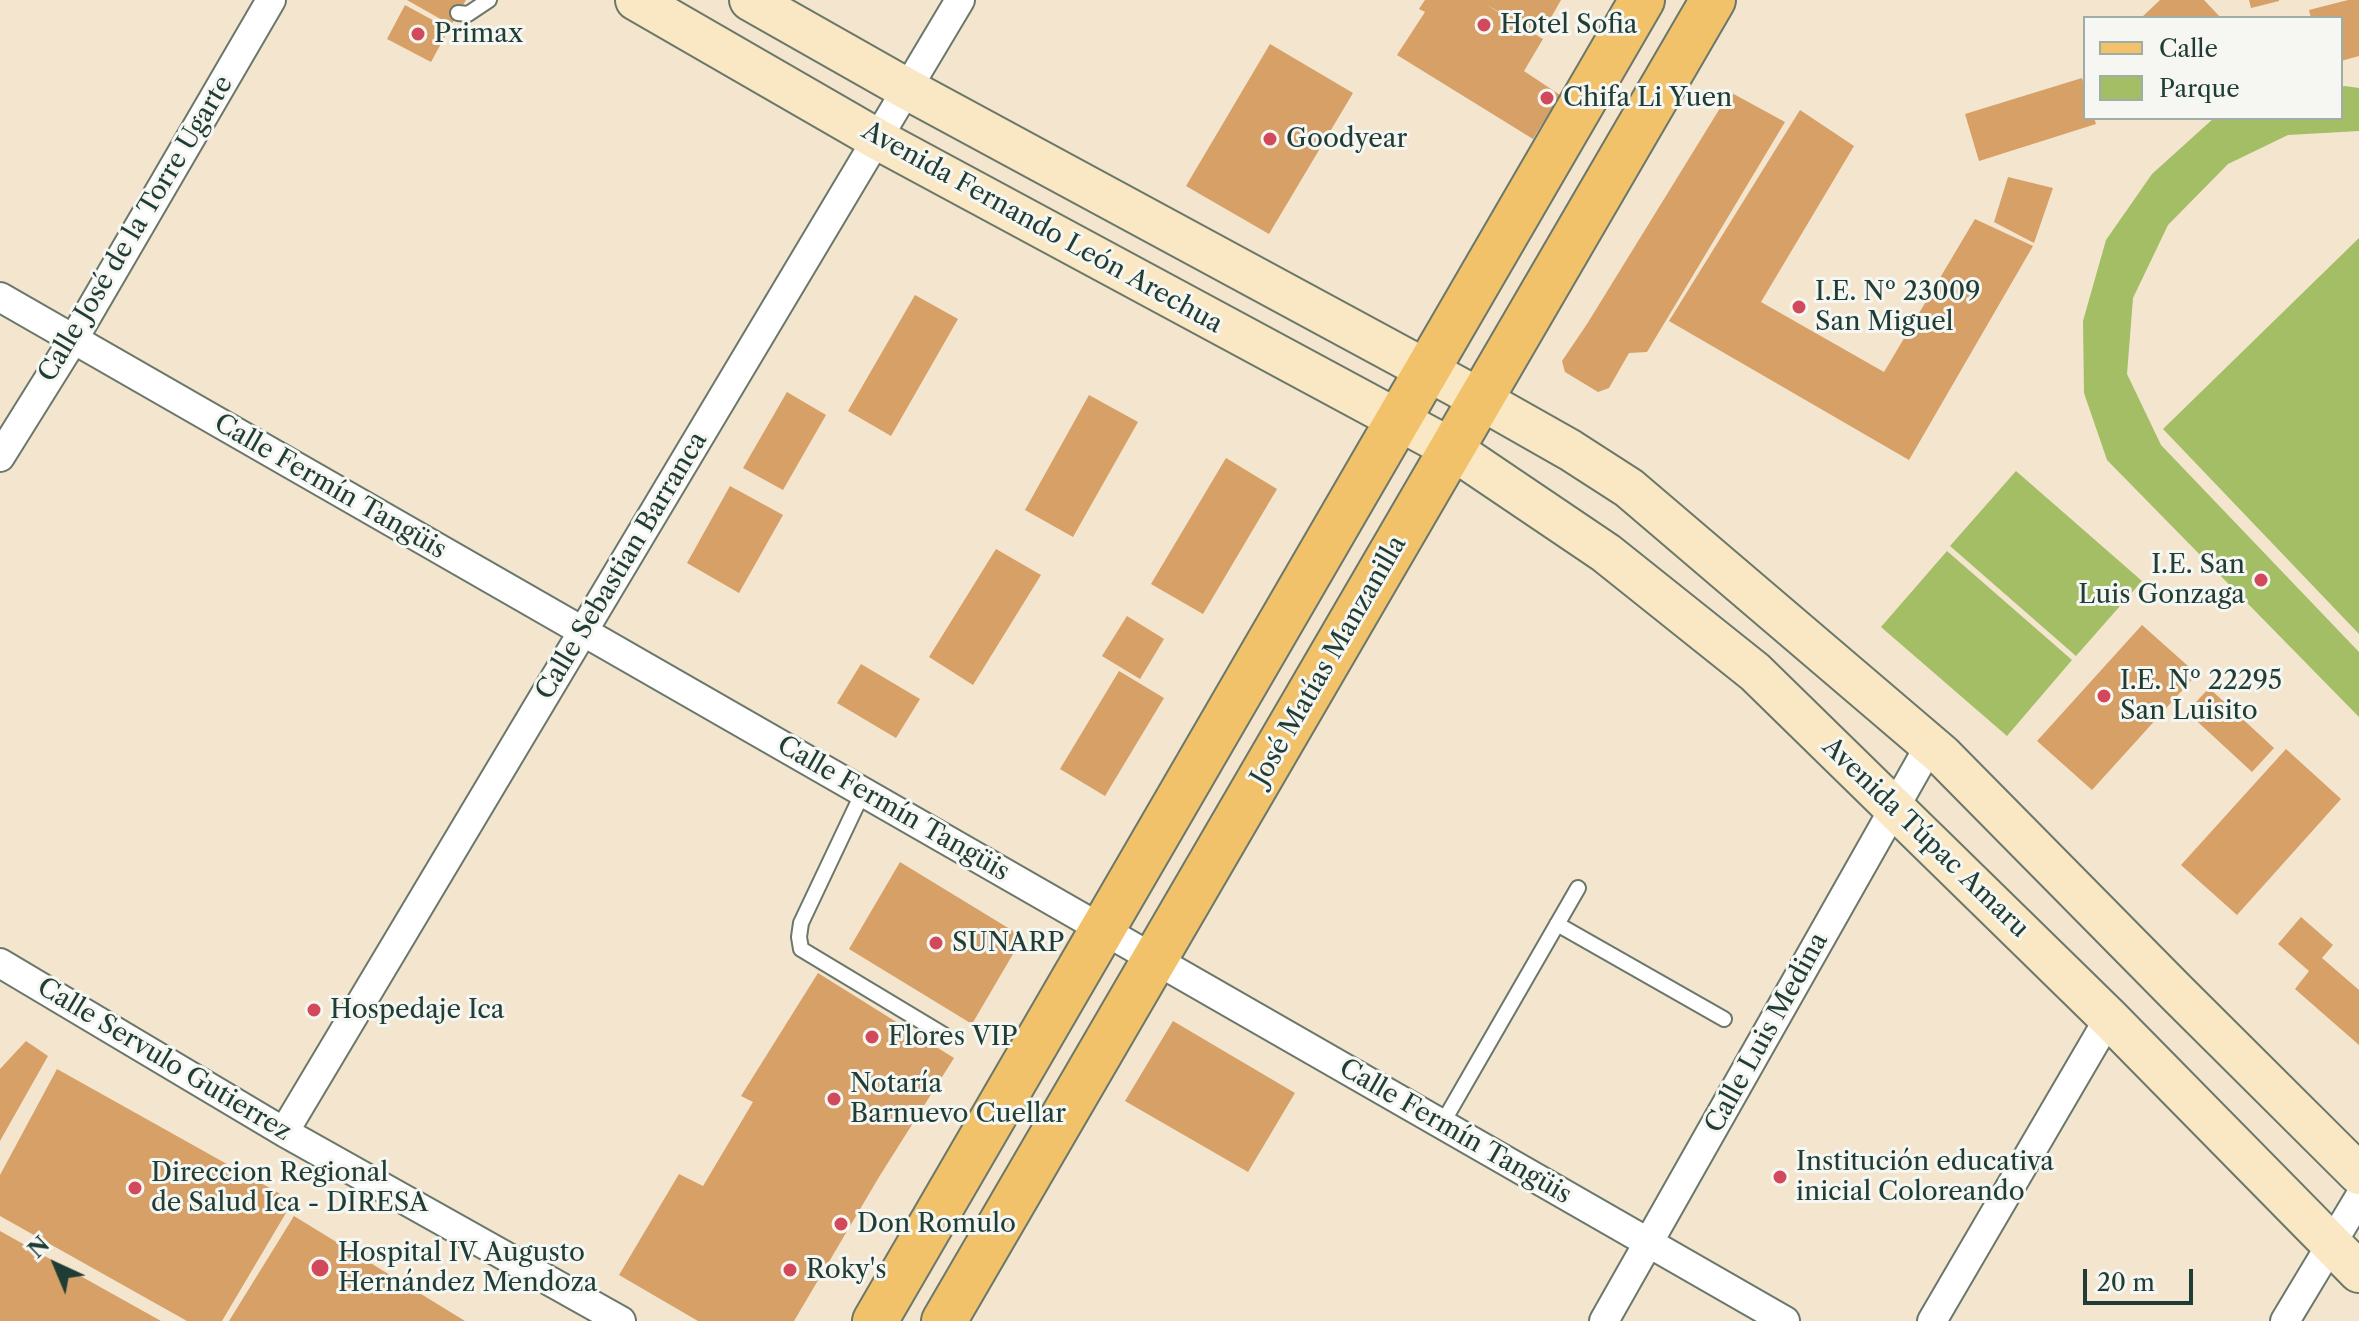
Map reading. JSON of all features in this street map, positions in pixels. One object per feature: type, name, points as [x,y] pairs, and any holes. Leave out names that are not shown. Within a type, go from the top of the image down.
[{"type":"main road","name":"Avenida Fernando León Arechua","points":[[636,0],[877,139],[1452,449]]},
{"type":"main road","points":[[750,0],[907,89],[1480,399],[1629,488],[1930,745],[2359,1174]]},
{"type":"main road","points":[[875,1321],[1642,0]]},
{"type":"main road","name":"José Matías Manzanilla","points":[[944,1321],[1713,0]]},
{"type":"main road","name":"Avenida Túpac Amaru","points":[[1452,449],[1606,553],[1755,672],[2109,1018],[2359,1272]]},
{"type":"street","name":"Calle José de la Torre Ugarte","points":[[0,457],[73,340],[271,0]]},
{"type":"street","name":"Calle Sebastian Barranca","points":[[284,1132],[960,0]]},
{"type":"street","name":"Calle Fermín Tangüis","points":[[0,297],[1785,1321]]},
{"type":"street","name":"Calle Luis Medina","points":[[1604,1321],[1930,745]]},
{"type":"street","name":"Calle Servulo Gutierrez","points":[[0,963],[284,1132],[621,1321]]},
{"type":"street","points":[[1932,1321],[2109,1018]]},
{"type":"street","points":[[2285,1321],[2359,1198]]},
{"type":"lane","points":[[458,13],[468,14],[489,0]]},
{"type":"lane","points":[[863,792],[801,923],[801,949],[944,1035]]},
{"type":"lane","points":[[1442,1124],[1578,888]]},
{"type":"lane","points":[[1557,924],[1724,1019]]},
{"type":"green space","points":[[2343,86],[2359,88],[2359,131],[2288,135],[2228,164],[2168,225],[2133,298],[2127,374],[2161,445],[2359,652],[2359,717],[2107,460],[2084,393],[2083,321],[2106,240],[2152,174],[2212,120],[2343,120]]},
{"type":"green space","points":[[2359,238],[2359,634],[2163,429]]},
{"type":"green space","points":[[2016,471],[2142,581],[2076,656],[1950,546]]},
{"type":"green space","points":[[1947,551],[2072,660],[2007,736],[1881,627]]},
{"type":"building","name":"Primax","points":[[407,0],[466,0],[451,25]]},
{"type":"building","points":[[1425,0],[1561,0],[1541,35],[1485,4],[1543,39],[1524,71],[1560,95],[1533,139],[1397,55],[1425,12],[1419,9]]},
{"type":"building","points":[[2160,0],[2204,0],[2219,16],[2143,16]]},
{"type":"building","points":[[2249,0],[2279,0],[2279,1],[2251,8]]},
{"type":"building","points":[[2359,0],[2359,56],[2343,60],[2343,16],[2310,16],[2309,10]]},
{"type":"building","name":"Primax","points":[[405,5],[449,29],[431,62],[387,39]]},
{"type":"building","name":"Goodyear","points":[[1270,44],[1353,93],[1269,234],[1186,186]]},
{"type":"building","points":[[2082,78],[2083,120],[2095,120],[2096,124],[1979,161],[1965,114]]},
{"type":"building","points":[[1730,92],[1785,122],[1647,352],[1629,353],[1609,388],[1598,392],[1565,372],[1562,361]]},
{"type":"building","points":[[1800,110],[1854,146],[1761,302],[1884,372],[1975,219],[2033,246],[1909,460],[1669,321]]},
{"type":"building","points":[[2008,177],[2053,188],[2034,243],[1994,222]]},
{"type":"building","points":[[915,295],[958,319],[891,436],[848,411]]},
{"type":"building","points":[[787,392],[826,415],[783,490],[743,468]]},
{"type":"building","points":[[1089,395],[1138,422],[1073,537],[1025,510]]},
{"type":"building","points":[[1226,458],[1277,489],[1203,614],[1151,584]]},
{"type":"building","points":[[730,486],[783,515],[739,593],[687,563]]},
{"type":"building","points":[[996,549],[1041,575],[973,685],[929,657]]},
{"type":"building","points":[[1127,616],[1164,639],[1140,679],[1102,656]]},
{"type":"building","points":[[2142,625],[2197,674],[2092,790],[2037,741]]},
{"type":"building","points":[[861,664],[920,699],[896,738],[837,703]]},
{"type":"building","points":[[1119,671],[1164,698],[1105,796],[1060,769]]},
{"type":"building","points":[[2209,688],[2274,748],[2252,772],[2187,712]]},
{"type":"building","points":[[2286,749],[2341,799],[2237,915],[2181,865]]},
{"type":"building","name":"SUNARP","points":[[900,862],[1023,937],[972,1024],[849,949]]},
{"type":"building","points":[[2301,917],[2333,945],[2322,958],[2359,990],[2359,1045],[2295,989],[2309,971],[2278,944]]},
{"type":"building","points":[[818,973],[954,1058],[794,1321],[698,1321],[619,1275],[679,1174],[703,1186],[753,1102],[741,1096]]},
{"type":"building","points":[[1173,1021],[1295,1093],[1248,1172],[1125,1101]]},
{"type":"building","points":[[26,1041],[48,1056],[0,1141],[0,1069]]},
{"type":"building","name":"Direccion Regional de Salud Ica - DIRESA","points":[[57,1069],[293,1201],[222,1321],[187,1321],[0,1216],[0,1175]]},
{"type":"building","name":"Hospital IV Augusto Hernández Mendoza","points":[[294,1216],[465,1321],[229,1321]]},
{"type":"building","points":[[0,1231],[161,1321],[0,1321]]},
{"type":"place","name":"Hotel Sofia","points":[[1484,25]]},
{"type":"place","name":"Primax","points":[[418,34]]},
{"type":"place","name":"Chifa Li Yuen","points":[[1547,98]]},
{"type":"place","name":"Goodyear","points":[[1270,139]]},
{"type":"place","name":"I.E. Nº 23009 San Miguel","points":[[1799,307]]},
{"type":"place","name":"I.E. San Luis Gonzaga","points":[[2261,580]]},
{"type":"place","name":"I.E. Nº 22295 San Luisito","points":[[2104,696]]},
{"type":"place","name":"SUNARP","points":[[936,943]]},
{"type":"place","name":"Hospedaje Ica","points":[[314,1010]]},
{"type":"place","name":"Flores VIP","points":[[872,1037]]},
{"type":"place","name":"Notaría Barnuevo Cuellar","points":[[834,1099]]},
{"type":"place","name":"Institución educativa inicial Coloreando","points":[[1780,1177]]},
{"type":"place","name":"Direccion Regional de Salud Ica - DIRESA","points":[[135,1188]]},
{"type":"place","name":"Don Romulo","points":[[841,1224]]},
{"type":"place","name":"Hospital IV Augusto Hernández Mendoza","points":[[320,1268]]},
{"type":"place","name":"Roky's","points":[[790,1270]]}]
